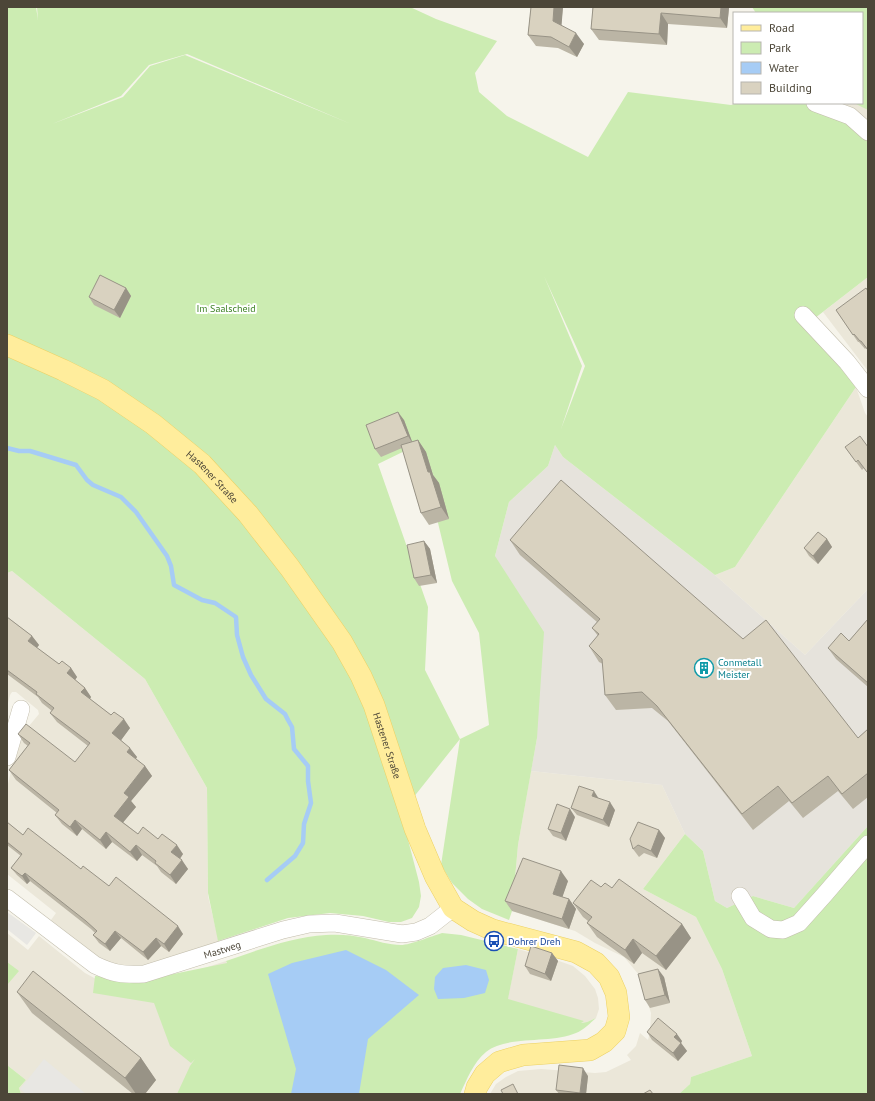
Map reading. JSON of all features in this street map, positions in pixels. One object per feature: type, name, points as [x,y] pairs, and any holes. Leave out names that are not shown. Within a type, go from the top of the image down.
[{"type":"main road","name":"Hastener Straße","points":[[7,345],[103,390],[153,424],[202,464],[248,514],[299,580],[342,642],[361,676],[374,704],[415,828],[435,876],[453,908],[472,921],[493,930],[576,952],[596,963],[609,977],[616,993],[619,1017],[614,1031],[604,1042],[590,1050],[523,1055],[499,1062],[485,1074],[477,1087],[475,1094]]},
{"type":"street","points":[[819,104],[850,116],[868,132]]},
{"type":"street","points":[[803,315],[847,362],[868,389]]},
{"type":"street","points":[[7,757],[21,709]]},
{"type":"street","points":[[740,896],[753,918],[771,929],[783,930],[788,928],[798,923],[868,844]]},
{"type":"street","name":"Mastweg","points":[[7,898],[95,965],[110,972],[128,975],[144,974],[276,932],[309,924],[335,922],[402,934],[416,932],[430,926],[453,908]]},
{"type":"shaded area","points":[[868,93],[868,125],[830,104],[863,104]]},
{"type":"shaded area","points":[[868,277],[868,371],[823,312]]},
{"type":"shaded area","points":[[856,387],[865,413],[868,417],[868,589],[805,655],[715,575],[735,567]]},
{"type":"shaded area","points":[[555,445],[563,457],[715,575],[805,655],[868,589],[868,826],[794,908],[753,896],[727,908],[715,901],[703,851],[685,834],[662,785],[531,771],[537,738],[495,556],[509,502],[548,466]]},
{"type":"shaded area","points":[[12,571],[145,679],[207,788],[208,896],[219,942],[141,967],[113,964],[97,956],[51,920],[56,913],[7,874],[7,788],[19,738],[39,714],[38,710],[16,692],[12,692],[10,695],[7,707],[7,573]]},
{"type":"shaded area","points":[[531,771],[662,785],[685,834],[643,889],[696,917],[722,969],[752,1056],[691,1077],[690,1084],[679,1094],[490,1094],[496,1084],[518,1071],[541,1069],[595,1073],[606,1072],[631,1060],[627,1055],[636,1046],[640,1033],[648,1040],[650,1032],[651,1013],[639,975],[624,957],[595,943],[575,931],[512,911],[518,845]]},
{"type":"shaded area","points":[[7,912],[36,933],[27,945],[7,929]]},
{"type":"shaded area","points":[[7,933],[28,950],[39,936],[85,973],[98,980],[158,983],[226,961],[239,997],[198,1094],[21,1094],[19,1088],[26,1080],[7,1065]]},
{"type":"shaded area","points":[[518,949],[573,966],[585,976],[595,989],[598,998],[599,1009],[596,1018],[587,1022],[566,1025],[503,1022]]},
{"type":"shaded area","points":[[44,1059],[86,1094],[26,1094],[20,1089]]},
{"type":"green space","name":"Im Saalscheid","points":[[7,7],[36,7],[38,20],[37,7],[410,7],[436,19],[497,41],[475,73],[479,92],[507,116],[588,157],[628,92],[731,105],[809,104],[834,113],[868,137],[868,277],[806,325],[856,387],[735,567],[715,575],[563,457],[555,445],[548,466],[509,502],[495,556],[544,632],[537,738],[518,845],[512,911],[509,920],[482,909],[468,899],[452,883],[441,865],[460,739],[401,813],[419,882],[421,896],[419,907],[412,918],[401,922],[389,922],[363,916],[330,913],[288,918],[218,941],[208,893],[207,788],[145,679],[12,571],[7,573]],"holes":[[[187,54],[351,124],[185,55],[150,66],[123,97],[52,124],[121,96],[149,65]],[[544,276],[585,366],[561,429],[582,366]],[[419,444],[452,581],[479,633],[489,725],[460,739],[425,670],[428,607],[378,464]]]},
{"type":"green space","points":[[752,7],[868,7],[868,110],[856,104],[863,104],[863,12],[755,12]]},
{"type":"green space","points":[[868,826],[868,1094],[679,1094],[690,1084],[691,1077],[752,1056],[722,969],[696,917],[643,889],[685,834],[703,851],[715,901],[727,908],[753,896],[794,908]]},
{"type":"green space","points":[[442,933],[461,935],[518,949],[508,999],[584,1021],[581,1023],[596,1018],[576,1033],[554,1038],[505,1043],[486,1052],[477,1061],[460,1094],[177,1094],[190,1066],[195,1059],[191,1063],[170,1046],[154,1003],[93,993],[95,976],[149,979],[227,963],[226,961],[301,938],[326,935],[346,935],[388,944],[405,945]]},
{"type":"green space","points":[[7,962],[19,971],[7,985]]},
{"type":"green space","points":[[7,1065],[26,1080],[19,1088],[21,1094],[7,1094]]},
{"type":"water","points":[[346,950],[386,970],[419,995],[368,1039],[359,1094],[291,1094],[296,1069],[268,974],[292,963]]},
{"type":"water","points":[[466,965],[486,970],[489,980],[485,993],[464,998],[438,999],[434,989],[435,977],[443,968]]},
{"type":"building","points":[[531,7],[554,7],[553,21],[576,33],[569,47],[551,37],[528,35]]},
{"type":"building","points":[[593,7],[721,7],[720,18],[661,13],[659,34],[591,29]]},
{"type":"building","points":[[100,275],[126,288],[114,310],[89,297]]},
{"type":"building","points":[[866,288],[868,291],[868,350],[854,334],[853,335],[836,310]]},
{"type":"building","points":[[398,412],[408,436],[375,449],[366,425]]},
{"type":"building","points":[[860,436],[868,447],[868,472],[858,460],[856,462],[845,447]]},
{"type":"building","points":[[418,440],[441,507],[421,513],[401,445]]},
{"type":"building","name":"Conmetall Meister","points":[[561,480],[743,639],[766,620],[858,738],[868,729],[868,773],[842,794],[828,776],[792,803],[778,786],[742,814],[657,706],[642,692],[605,695],[602,659],[589,646],[599,634],[592,628],[600,619],[510,540]]},
{"type":"building","points":[[818,532],[827,539],[813,556],[804,548]]},
{"type":"building","points":[[424,541],[431,575],[414,578],[407,545]]},
{"type":"building","points":[[7,617],[32,636],[28,641],[59,664],[62,661],[71,668],[67,673],[85,688],[81,692],[111,715],[114,712],[124,719],[112,733],[130,748],[127,752],[145,766],[124,793],[129,797],[114,816],[138,834],[143,827],[158,839],[162,834],[177,845],[171,852],[182,860],[170,875],[155,863],[156,861],[136,845],[130,852],[106,832],[100,840],[75,820],[70,827],[55,815],[59,810],[9,770],[30,743],[18,734],[26,724],[75,762],[90,743],[50,713],[54,708],[36,694],[37,692],[7,670]]},
{"type":"building","points":[[868,619],[868,683],[828,648],[841,633],[849,641]]},
{"type":"building","points":[[579,786],[594,791],[592,796],[610,802],[603,820],[571,808]]},
{"type":"building","points":[[557,804],[570,809],[561,833],[548,829]]},
{"type":"building","points":[[7,822],[23,835],[28,828],[81,869],[83,866],[109,886],[116,877],[178,926],[164,944],[156,938],[143,952],[115,931],[105,944],[93,935],[97,931],[86,921],[25,873],[22,876],[11,868],[22,854],[7,842]]},
{"type":"building","points":[[638,822],[659,830],[651,851],[638,845],[633,849],[630,839]]},
{"type":"building","points":[[523,858],[561,871],[553,894],[569,899],[562,919],[505,901]]},
{"type":"building","points":[[619,879],[682,924],[656,956],[633,939],[625,950],[587,923],[592,917],[573,903],[591,880],[601,887],[605,883],[612,888]]},
{"type":"building","points":[[531,946],[552,953],[545,974],[525,966]]},
{"type":"building","points":[[658,969],[665,995],[645,1000],[638,974]]},
{"type":"building","points":[[33,971],[141,1058],[125,1078],[17,992]]},
{"type":"building","points":[[658,1018],[677,1034],[674,1037],[681,1043],[673,1053],[647,1032]]},
{"type":"building","points":[[559,1065],[583,1068],[580,1093],[556,1090]]},
{"type":"building","points":[[513,1084],[518,1094],[503,1094],[501,1090]]},
{"type":"building","points":[[650,1090],[653,1094],[643,1094]]},
{"type":"waterway","points":[[7,448],[19,451],[30,451],[76,465],[87,480],[93,485],[121,497],[136,512],[167,556],[171,566],[174,585],[202,600],[215,603],[236,617],[237,635],[243,657],[251,675],[266,699],[285,714],[292,727],[294,749],[308,766],[308,781],[311,803],[304,824],[303,843],[295,856],[267,880]]},
{"type":"place","name":"Conmetall Meister","points":[[704,668]]},
{"type":"place","name":"Dohrer Dreh","points":[[494,941]]}]
